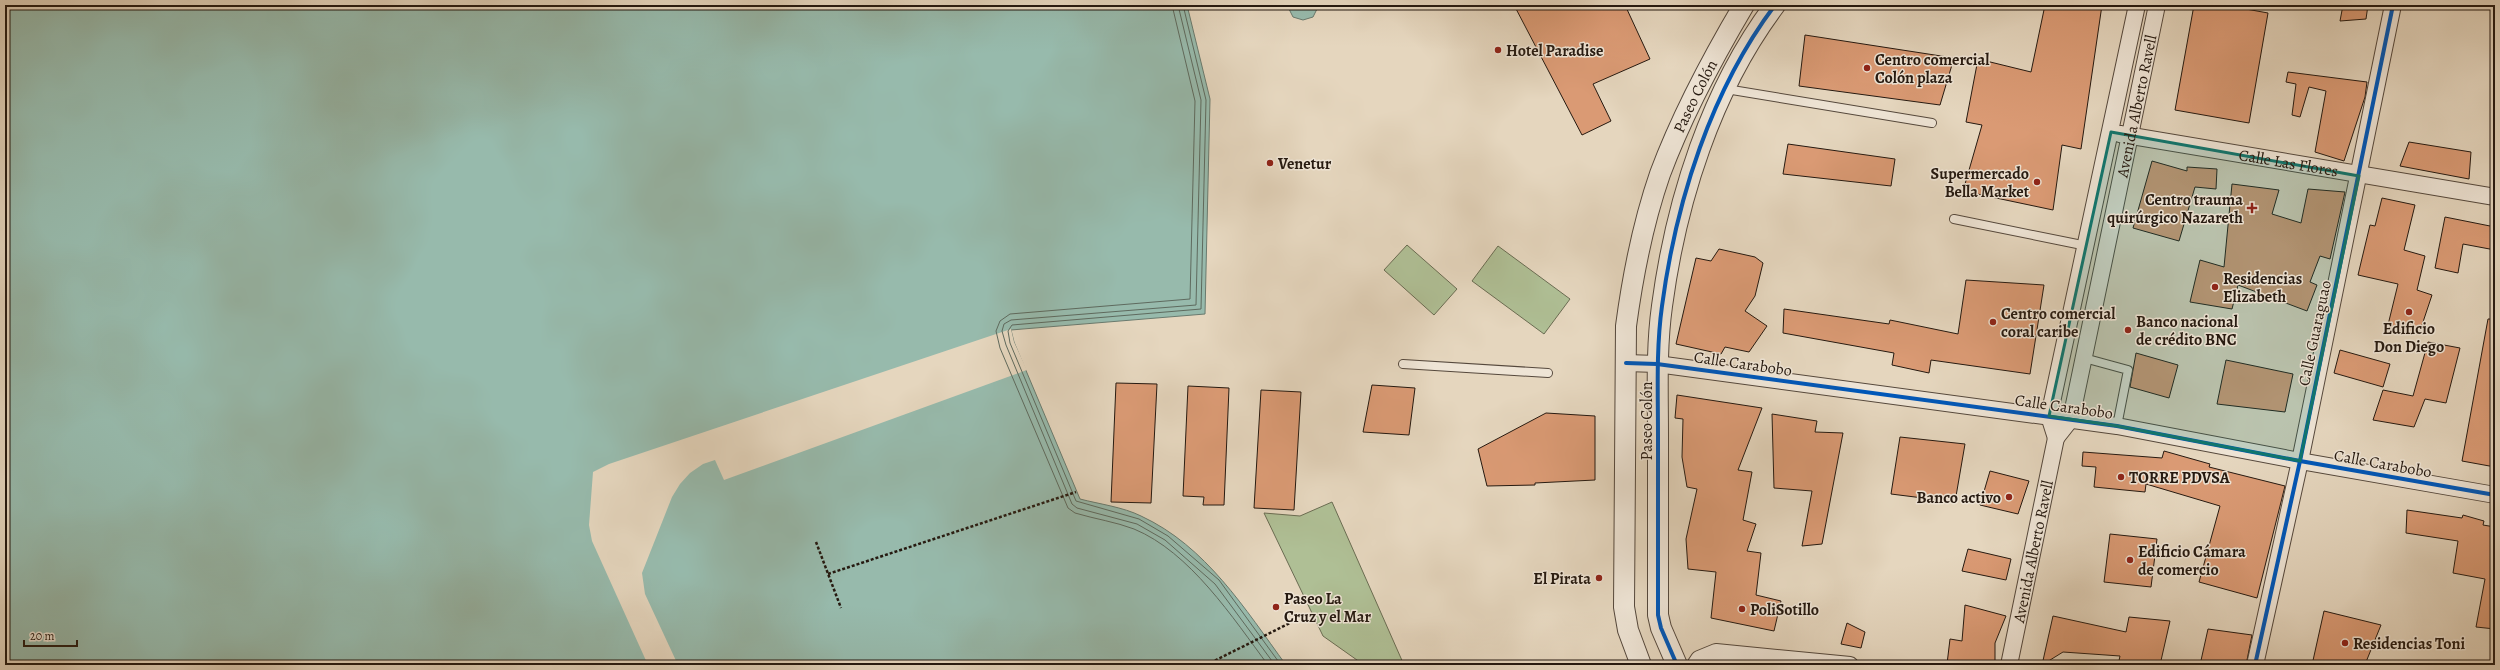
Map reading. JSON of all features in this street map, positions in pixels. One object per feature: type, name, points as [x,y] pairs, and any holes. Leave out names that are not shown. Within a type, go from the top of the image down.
[{"type":"street","name":"Paseo Colón","points":[[1677,665],[1661,628],[1658,615],[1657,364],[1662,307],[1673,244],[1693,172],[1725,89],[1744,5]]},
{"type":"street","name":"Paseo Colón","points":[[1641,665],[1628,630],[1624,607],[1626,326],[1630,297],[1647,218],[1661,174],[1693,96],[1736,45],[1775,5]]},
{"type":"street","name":"Avenida Alberto Ravell","points":[[2049,416],[2087,246],[2137,5]]},
{"type":"street","name":"Avenida Alberto Ravell","points":[[2071,419],[2157,5]]},
{"type":"street","name":"Calle Guaraguao","points":[[2255,665],[2300,461],[2394,5]]},
{"type":"street","name":"Calle Las Flores","points":[[2111,132],[2359,176],[2495,197]]},
{"type":"street","name":"Calle Carabobo","points":[[1626,363],[1657,364],[2071,419],[2117,426],[2300,461],[2495,495]]},
{"type":"street","name":"Calle Carabobo","points":[[2049,416],[2056,438]]},
{"type":"street","name":"Calle Carabobo","points":[[2056,438],[2071,419]]},
{"type":"street","name":"Avenida Alberto Ravell","points":[[2009,665],[2056,438]]},
{"type":"street","points":[[1628,630],[1661,628]]},
{"type":"street","points":[[1695,665],[1699,659],[1716,652],[1850,665]]},
{"type":"lane","points":[[1725,89],[1932,123]]},
{"type":"lane","points":[[1954,219],[2087,246]]},
{"type":"lane","points":[[2084,358],[2128,370],[2117,426]]},
{"type":"lane","points":[[1403,364],[1548,372]]},
{"type":"path","points":[[828,574],[1076,492]]},
{"type":"path","points":[[816,542],[841,608]]},
{"type":"path","points":[[1206,665],[1290,623]]},
{"type":"highlighted area","points":[[2111,132],[2359,176],[2300,461],[2117,426],[2049,416]]},
{"type":"shaded area","points":[[1407,245],[1457,289],[1434,315],[1384,270]]},
{"type":"shaded area","points":[[1498,246],[1570,299],[1544,334],[1472,281]]},
{"type":"shaded area","points":[[1332,502],[1404,665],[1364,665],[1323,636],[1264,513],[1300,516]]},
{"type":"water","points":[[5,5],[1187,5],[1210,99],[1205,314],[1011,330],[1014,342],[1080,499],[1119,508],[1141,516],[1164,529],[1185,544],[1205,562],[1239,601],[1286,665],[5,665]]},
{"type":"water","points":[[1287,5],[1319,5],[1313,17],[1303,20],[1293,17]]},
{"type":"pier","points":[[1011,329],[1014,342],[1027,370],[724,480],[715,460],[703,464],[690,473],[680,484],[672,497],[642,573],[645,594],[678,665],[648,665],[592,541],[589,525],[593,472],[609,464]]},
{"type":"building","points":[[1514,5],[1625,5],[1650,59],[1593,84],[1611,121],[1582,135]]},
{"type":"building","points":[[2045,5],[2102,5],[2081,149],[2062,145],[2053,210],[1963,191],[1982,125],[1966,122],[1978,59],[2031,72]]},
{"type":"building","points":[[2194,5],[2224,5],[2268,13],[2249,123],[2175,110]]},
{"type":"building","points":[[2343,5],[2368,5],[2366,19],[2340,21]]},
{"type":"building","points":[[1805,35],[1954,58],[1940,105],[1799,86]]},
{"type":"building","points":[[2288,72],[2367,82],[2365,97],[2344,161],[2315,152],[2326,91],[2309,87],[2300,117],[2292,115],[2296,84],[2286,82]]},
{"type":"building","points":[[2409,142],[2471,152],[2469,179],[2400,166]]},
{"type":"building","points":[[1788,144],[1895,159],[1891,186],[1783,174]]},
{"type":"building","points":[[2152,161],[2187,171],[2187,167],[2217,169],[2216,189],[2195,187],[2179,241],[2133,228]]},
{"type":"building","points":[[2232,184],[2279,190],[2272,214],[2301,223],[2308,189],[2345,192],[2330,259],[2320,256],[2310,282],[2317,285],[2307,311],[2238,285],[2232,309],[2190,302],[2200,260],[2224,267]]},
{"type":"building","points":[[2382,198],[2415,205],[2404,250],[2425,256],[2417,290],[2432,295],[2419,334],[2387,329],[2398,284],[2358,275],[2370,225],[2375,226]]},
{"type":"building","points":[[2445,217],[2495,227],[2495,250],[2463,244],[2458,273],[2435,268]]},
{"type":"building","points":[[1719,249],[1755,257],[1763,263],[1755,296],[1745,311],[1767,326],[1749,352],[1725,347],[1721,354],[1676,344],[1696,258],[1711,261]]},
{"type":"building","points":[[1966,280],[2044,285],[2030,374],[1931,360],[1929,373],[1892,365],[1894,353],[1783,333],[1784,309],[1889,324],[1890,320],[1958,334]]},
{"type":"building","points":[[2488,319],[2495,319],[2495,467],[2462,461]]},
{"type":"building","points":[[2428,342],[2460,348],[2446,403],[2425,399],[2414,427],[2373,420],[2383,390],[2413,396]]},
{"type":"building","points":[[2340,350],[2390,364],[2383,387],[2334,373]]},
{"type":"building","points":[[2136,353],[2178,365],[2169,398],[2130,387]]},
{"type":"building","points":[[2226,360],[2293,374],[2285,412],[2217,404]]},
{"type":"building","points":[[1116,383],[1157,384],[1151,503],[1111,502]]},
{"type":"building","points":[[1372,385],[1415,388],[1409,435],[1363,432]]},
{"type":"building","points":[[1188,386],[1229,388],[1224,505],[1203,505],[1204,497],[1183,496]]},
{"type":"building","points":[[1261,390],[1301,392],[1294,510],[1254,508]]},
{"type":"building","points":[[1677,395],[1762,408],[1738,470],[1752,472],[1743,520],[1756,524],[1747,551],[1761,553],[1756,595],[1781,601],[1774,631],[1711,618],[1716,572],[1688,569],[1686,539],[1697,489],[1687,487],[1682,457],[1683,419],[1675,418]]},
{"type":"building","points":[[1546,413],[1595,416],[1595,480],[1535,483],[1535,485],[1487,486],[1478,449]]},
{"type":"building","points":[[1772,414],[1817,421],[1815,432],[1843,433],[1822,544],[1802,546],[1812,491],[1774,488]]},
{"type":"building","points":[[1900,437],[1965,444],[1955,502],[1891,494]]},
{"type":"building","points":[[2164,451],[2210,464],[2209,467],[2285,486],[2257,598],[2199,582],[2220,506],[2146,484],[2145,492],[2094,487],[2096,467],[2082,466],[2083,452],[2162,458]]},
{"type":"building","points":[[1990,471],[2029,481],[2018,514],[1980,505]]},
{"type":"building","points":[[2407,510],[2462,518],[2463,515],[2484,521],[2483,525],[2495,527],[2495,629],[2476,627],[2485,579],[2453,573],[2458,541],[2406,533]]},
{"type":"building","name":"Edificio Cámara de comercio","points":[[2110,534],[2157,539],[2151,587],[2104,582]]},
{"type":"building","points":[[1968,549],[2011,559],[2006,580],[1962,571]]},
{"type":"building","points":[[1965,605],[2006,616],[1995,643],[1995,665],[1947,664],[1950,639],[1962,641]]},
{"type":"building","name":"Residencias Toni","points":[[2324,611],[2381,625],[2366,662],[2350,665],[2312,665]]},
{"type":"building","points":[[2053,616],[2126,632],[2129,617],[2170,621],[2160,665],[2118,665],[2120,656],[2063,652],[2042,665]]},
{"type":"building","points":[[1847,623],[1865,632],[1861,648],[1841,644]]},
{"type":"building","points":[[2208,629],[2252,635],[2246,665],[2200,665]]},
{"type":"cycle path","points":[[1677,665],[1661,628],[1658,615],[1658,371],[1662,306],[1668,266],[1677,227],[1687,187],[1700,148],[1732,73],[1752,38],[1775,5]]},
{"type":"cycle path","points":[[2255,665],[2300,461],[2393,5]]},
{"type":"cycle path","points":[[1626,363],[1657,364],[2117,426],[2300,461],[2495,495]]},
{"type":"place","name":"Hotel Paradise","points":[[1498,50]]},
{"type":"place","name":"Centro comercial Colón plaza","points":[[1867,68]]},
{"type":"place","name":"Venetur","points":[[1270,163]]},
{"type":"place","name":"Supermercado Bella Market","points":[[2037,182]]},
{"type":"place","name":"Centro trauma quirúrgico Nazareth","points":[[2252,208]]},
{"type":"place","name":"Residencias Elizabeth","points":[[2215,287]]},
{"type":"place","name":"Edificio Don Diego","points":[[2409,312]]},
{"type":"place","name":"Centro comercial coral caribe","points":[[1993,322]]},
{"type":"place","name":"Banco nacional de crédito BNC","points":[[2128,330]]},
{"type":"place","name":"TORRE PDVSA","points":[[2121,477]]},
{"type":"place","name":"Banco activo","points":[[2009,497]]},
{"type":"place","name":"Edificio Cámara de comercio","points":[[2130,560]]},
{"type":"place","name":"El Pirata","points":[[1599,578]]},
{"type":"place","name":"Paseo La Cruz y el Mar","points":[[1276,607]]},
{"type":"place","name":"PoliSotillo","points":[[1742,609]]},
{"type":"place","name":"Residencias Toni","points":[[2345,643]]}]
